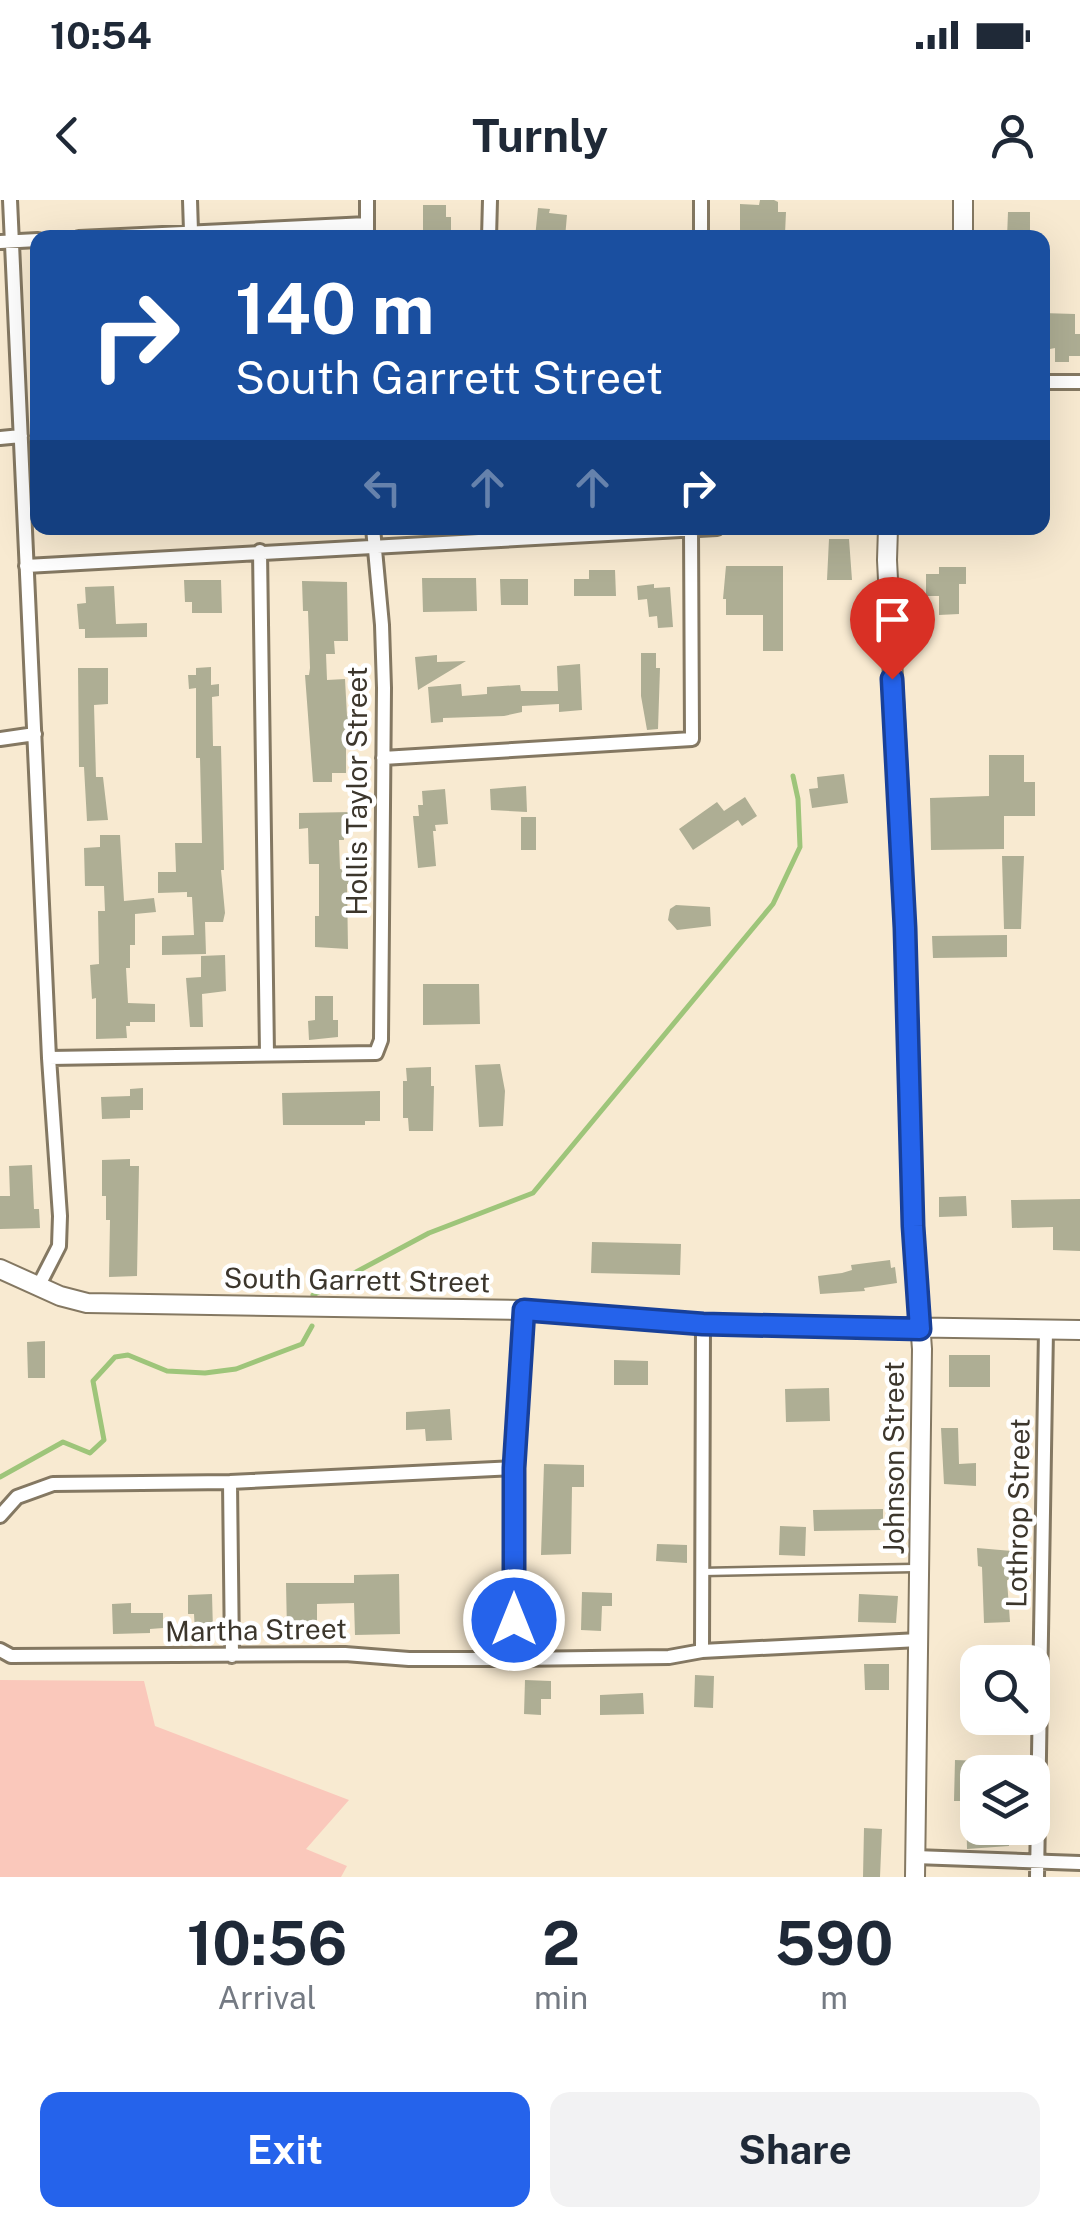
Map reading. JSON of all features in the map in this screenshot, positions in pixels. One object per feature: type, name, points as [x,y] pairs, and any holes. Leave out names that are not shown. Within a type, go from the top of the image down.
[{"type":"street","points":[[10,200],[6,242],[20,436],[60,1232],[54,1259],[39,1286]]},
{"type":"street","points":[[190,200],[191,230]]},
{"type":"street","points":[[367,200],[367,230]]},
{"type":"street","points":[[489,230],[490,200]]},
{"type":"street","points":[[701,200],[701,230]]},
{"type":"street","points":[[962,230],[963,200]]},
{"type":"street","points":[[1050,382],[1080,382]]},
{"type":"street","points":[[0,438],[20,436]]},
{"type":"street","name":"Hollis Taylor Street","points":[[268,1054],[376,1053],[381,1040],[382,624],[373,535]]},
{"type":"street","points":[[26,566],[579,535]]},
{"type":"street","points":[[384,758],[692,739],[691,535]]},
{"type":"street","name":"Johnson Street","points":[[885,535],[920,1329],[915,1877]]},
{"type":"street","points":[[50,1058],[268,1054],[260,550]]},
{"type":"street","points":[[0,739],[35,734]]},
{"type":"street","name":"South Garrett Street","points":[[0,1268],[73,1301],[87,1303],[524,1310],[703,1324],[1080,1330]]},
{"type":"street","points":[[513,1659],[514,1468],[524,1310]]},
{"type":"street","points":[[702,1651],[703,1324]]},
{"type":"street","name":"Lothrop Street","points":[[1037,1870],[1046,1330]]},
{"type":"street","points":[[0,1516],[10,1502],[53,1484],[230,1482],[514,1468]]},
{"type":"street","points":[[230,1482],[232,1656]]},
{"type":"street","name":"Martha Street","points":[[0,1650],[12,1656],[345,1654],[408,1659],[513,1659],[669,1657],[702,1651],[919,1640]]},
{"type":"street","points":[[916,1856],[1037,1870],[1080,1862]]},
{"type":"lane","points":[[702,1572],[920,1568]]},
{"type":"shaded area","points":[[0,1680],[144,1681],[155,1726],[349,1800],[306,1849],[347,1866],[341,1877],[0,1877]]},
{"type":"building","points":[[760,200],[778,202],[778,212],[786,212],[785,230],[740,230],[740,204],[759,205]]},
{"type":"building","points":[[423,205],[446,205],[451,230],[423,230]]},
{"type":"building","points":[[538,208],[567,215],[566,230],[536,230]]},
{"type":"building","points":[[1008,212],[1030,212],[1030,230],[1007,230]]},
{"type":"building","points":[[1050,313],[1075,314],[1080,356],[1069,356],[1069,362],[1055,362],[1055,348],[1050,349]]},
{"type":"building","points":[[829,539],[849,539],[852,580],[827,580]]},
{"type":"building","points":[[726,566],[783,566],[783,651],[763,651],[763,615],[726,615]]},
{"type":"building","points":[[939,567],[966,567],[966,584],[959,584],[959,614],[939,615],[939,596],[926,596],[926,574],[939,574]]},
{"type":"building","points":[[589,570],[615,570],[616,596],[574,596],[574,579],[589,579]]},
{"type":"building","points":[[422,578],[476,578],[477,611],[423,612]]},
{"type":"building","points":[[500,579],[528,579],[528,605],[501,605]]},
{"type":"building","points":[[184,580],[221,580],[222,613],[192,613],[192,602],[185,602]]},
{"type":"building","points":[[302,581],[347,582],[348,641],[334,641],[335,654],[326,654],[327,680],[345,679],[347,716],[364,716],[364,738],[346,739],[346,773],[332,773],[332,782],[313,782],[305,675],[309,675],[310,668],[308,611],[303,611]]},
{"type":"building","points":[[654,584],[654,588],[670,587],[673,627],[658,628],[657,616],[649,617],[647,599],[638,600],[637,586]]},
{"type":"building","points":[[114,586],[116,624],[147,623],[147,637],[85,638],[85,629],[79,629],[77,604],[86,603],[85,587]]},
{"type":"building","points":[[641,653],[656,653],[656,668],[660,668],[658,729],[647,730],[641,696]]},
{"type":"building","points":[[437,655],[437,662],[466,661],[418,690],[415,657]]},
{"type":"building","points":[[580,664],[582,710],[559,712],[559,704],[522,706],[522,712],[504,716],[443,718],[443,722],[431,723],[428,687],[461,684],[462,696],[487,694],[487,687],[520,685],[521,691],[558,691],[557,666]]},
{"type":"building","points":[[211,667],[211,685],[219,684],[219,696],[212,697],[213,746],[221,746],[225,913],[223,922],[205,922],[206,954],[162,955],[162,936],[194,935],[192,897],[187,897],[187,892],[158,893],[158,872],[176,872],[175,843],[202,843],[196,688],[189,689],[188,675],[196,675],[196,668]]},
{"type":"building","points":[[78,668],[108,668],[108,704],[94,705],[96,777],[103,777],[108,820],[87,821],[84,767],[79,767]]},
{"type":"building","points":[[989,755],[1024,755],[1024,782],[1035,782],[1035,816],[1004,816],[1004,849],[931,850],[930,798],[989,796]]},
{"type":"building","points":[[844,774],[848,803],[812,808],[809,789],[818,788],[817,777]]},
{"type":"building","points":[[526,786],[527,812],[491,810],[490,789]]},
{"type":"building","points":[[445,789],[448,824],[435,825],[433,831],[436,866],[418,868],[413,816],[419,816],[418,805],[423,805],[422,791]]},
{"type":"building","points":[[745,797],[757,816],[742,826],[738,820],[693,850],[679,829],[717,802],[724,811]]},
{"type":"building","points":[[352,798],[368,798],[368,825],[344,825],[344,840],[339,840],[340,869],[365,868],[365,884],[347,884],[348,949],[315,947],[319,864],[309,864],[308,828],[299,829],[299,813],[352,812]]},
{"type":"building","points":[[521,817],[536,817],[536,850],[521,850]]},
{"type":"building","points":[[100,835],[120,835],[124,901],[154,898],[156,912],[135,914],[135,945],[130,945],[130,968],[126,968],[128,1003],[155,1004],[155,1022],[130,1022],[126,1026],[127,1038],[96,1039],[96,998],[92,999],[90,965],[99,964],[98,911],[105,911],[104,886],[85,886],[84,848],[100,847]]},
{"type":"building","points":[[1002,856],[1024,856],[1021,929],[1004,929]]},
{"type":"building","points":[[676,905],[710,907],[711,926],[677,930],[668,920],[670,909]]},
{"type":"building","points":[[1007,935],[1007,957],[933,958],[932,936]]},
{"type":"building","points":[[225,955],[226,991],[202,994],[203,1027],[190,1027],[186,978],[201,977],[201,956]]},
{"type":"building","points":[[423,984],[479,984],[480,1024],[423,1025]]},
{"type":"building","points":[[315,996],[333,996],[338,1037],[309,1040],[308,1021],[315,1020]]},
{"type":"building","points":[[500,1064],[505,1091],[503,1126],[479,1127],[475,1065]]},
{"type":"building","points":[[431,1067],[433,1131],[409,1131],[408,1118],[403,1118],[406,1068]]},
{"type":"building","points":[[143,1088],[143,1110],[130,1110],[130,1118],[102,1119],[101,1097],[130,1096],[130,1089]]},
{"type":"building","points":[[380,1091],[380,1121],[365,1121],[365,1125],[283,1125],[282,1093]]},
{"type":"building","points":[[130,1159],[130,1166],[139,1166],[137,1276],[109,1277],[110,1220],[106,1220],[106,1196],[102,1196],[102,1160]]},
{"type":"building","points":[[32,1165],[34,1209],[39,1209],[40,1228],[0,1229],[0,1196],[10,1196],[9,1166]]},
{"type":"building","points":[[966,1196],[967,1216],[939,1217],[939,1197]]},
{"type":"building","points":[[1080,1199],[1080,1251],[1053,1250],[1053,1227],[1012,1228],[1011,1200]]},
{"type":"building","points":[[592,1242],[681,1244],[680,1275],[591,1273]]},
{"type":"building","points":[[890,1260],[897,1283],[864,1288],[865,1291],[820,1294],[818,1276],[852,1270],[851,1265]]},
{"type":"building","points":[[45,1341],[45,1378],[28,1378],[27,1342]]},
{"type":"building","points":[[949,1355],[990,1355],[990,1387],[949,1387]]},
{"type":"building","points":[[614,1360],[648,1361],[648,1385],[614,1385]]},
{"type":"building","points":[[829,1388],[830,1421],[786,1422],[785,1389]]},
{"type":"building","points":[[450,1409],[452,1440],[426,1441],[425,1429],[406,1430],[406,1412]]},
{"type":"building","points":[[941,1428],[958,1428],[959,1464],[976,1463],[976,1486],[944,1484]]},
{"type":"building","points":[[544,1464],[584,1465],[584,1487],[572,1487],[571,1554],[541,1555]]},
{"type":"building","points":[[883,1509],[883,1530],[814,1531],[813,1510]]},
{"type":"building","points":[[780,1526],[806,1527],[805,1556],[779,1555]]},
{"type":"building","points":[[657,1544],[687,1545],[687,1563],[656,1561]]},
{"type":"building","points":[[977,1548],[1012,1551],[1011,1580],[1007,1580],[1010,1622],[984,1623],[982,1567],[978,1566]]},
{"type":"building","points":[[399,1574],[400,1634],[355,1635],[354,1603],[317,1604],[317,1631],[287,1631],[286,1583],[354,1583],[354,1575]]},
{"type":"building","points":[[582,1592],[612,1593],[612,1606],[602,1606],[601,1631],[581,1630]]},
{"type":"building","points":[[212,1594],[213,1631],[195,1632],[194,1614],[188,1614],[188,1595]]},
{"type":"building","points":[[859,1594],[898,1596],[896,1623],[858,1622]]},
{"type":"building","points":[[131,1603],[131,1613],[163,1613],[163,1628],[150,1629],[150,1633],[113,1634],[112,1604]]},
{"type":"building","points":[[534,1614],[548,1614],[549,1649],[526,1649],[525,1631],[535,1631]]},
{"type":"building","points":[[864,1664],[889,1664],[889,1690],[865,1690]]},
{"type":"building","points":[[695,1675],[714,1676],[713,1708],[694,1707]]},
{"type":"building","points":[[525,1680],[551,1681],[551,1699],[541,1699],[541,1715],[524,1714]]},
{"type":"building","points":[[643,1693],[644,1714],[600,1715],[600,1695]]},
{"type":"building","points":[[955,1760],[960,1760],[960,1801],[954,1801]]},
{"type":"building","points":[[864,1828],[882,1829],[880,1877],[863,1877]]},
{"type":"building","points":[[967,1845],[1009,1845],[1009,1846],[967,1849]]},
{"type":"waterway","points":[[313,1295],[429,1233],[533,1193],[773,904],[800,847],[793,776]]},
{"type":"waterway","points":[[0,1477],[63,1442],[90,1453],[104,1440],[93,1381],[115,1357],[128,1355],[167,1371],[205,1373],[236,1369],[302,1344],[312,1326]]},
{"type":"route","points":[[514,1620],[514,1468],[524,1310],[703,1324],[920,1329],[892,679]]}]
